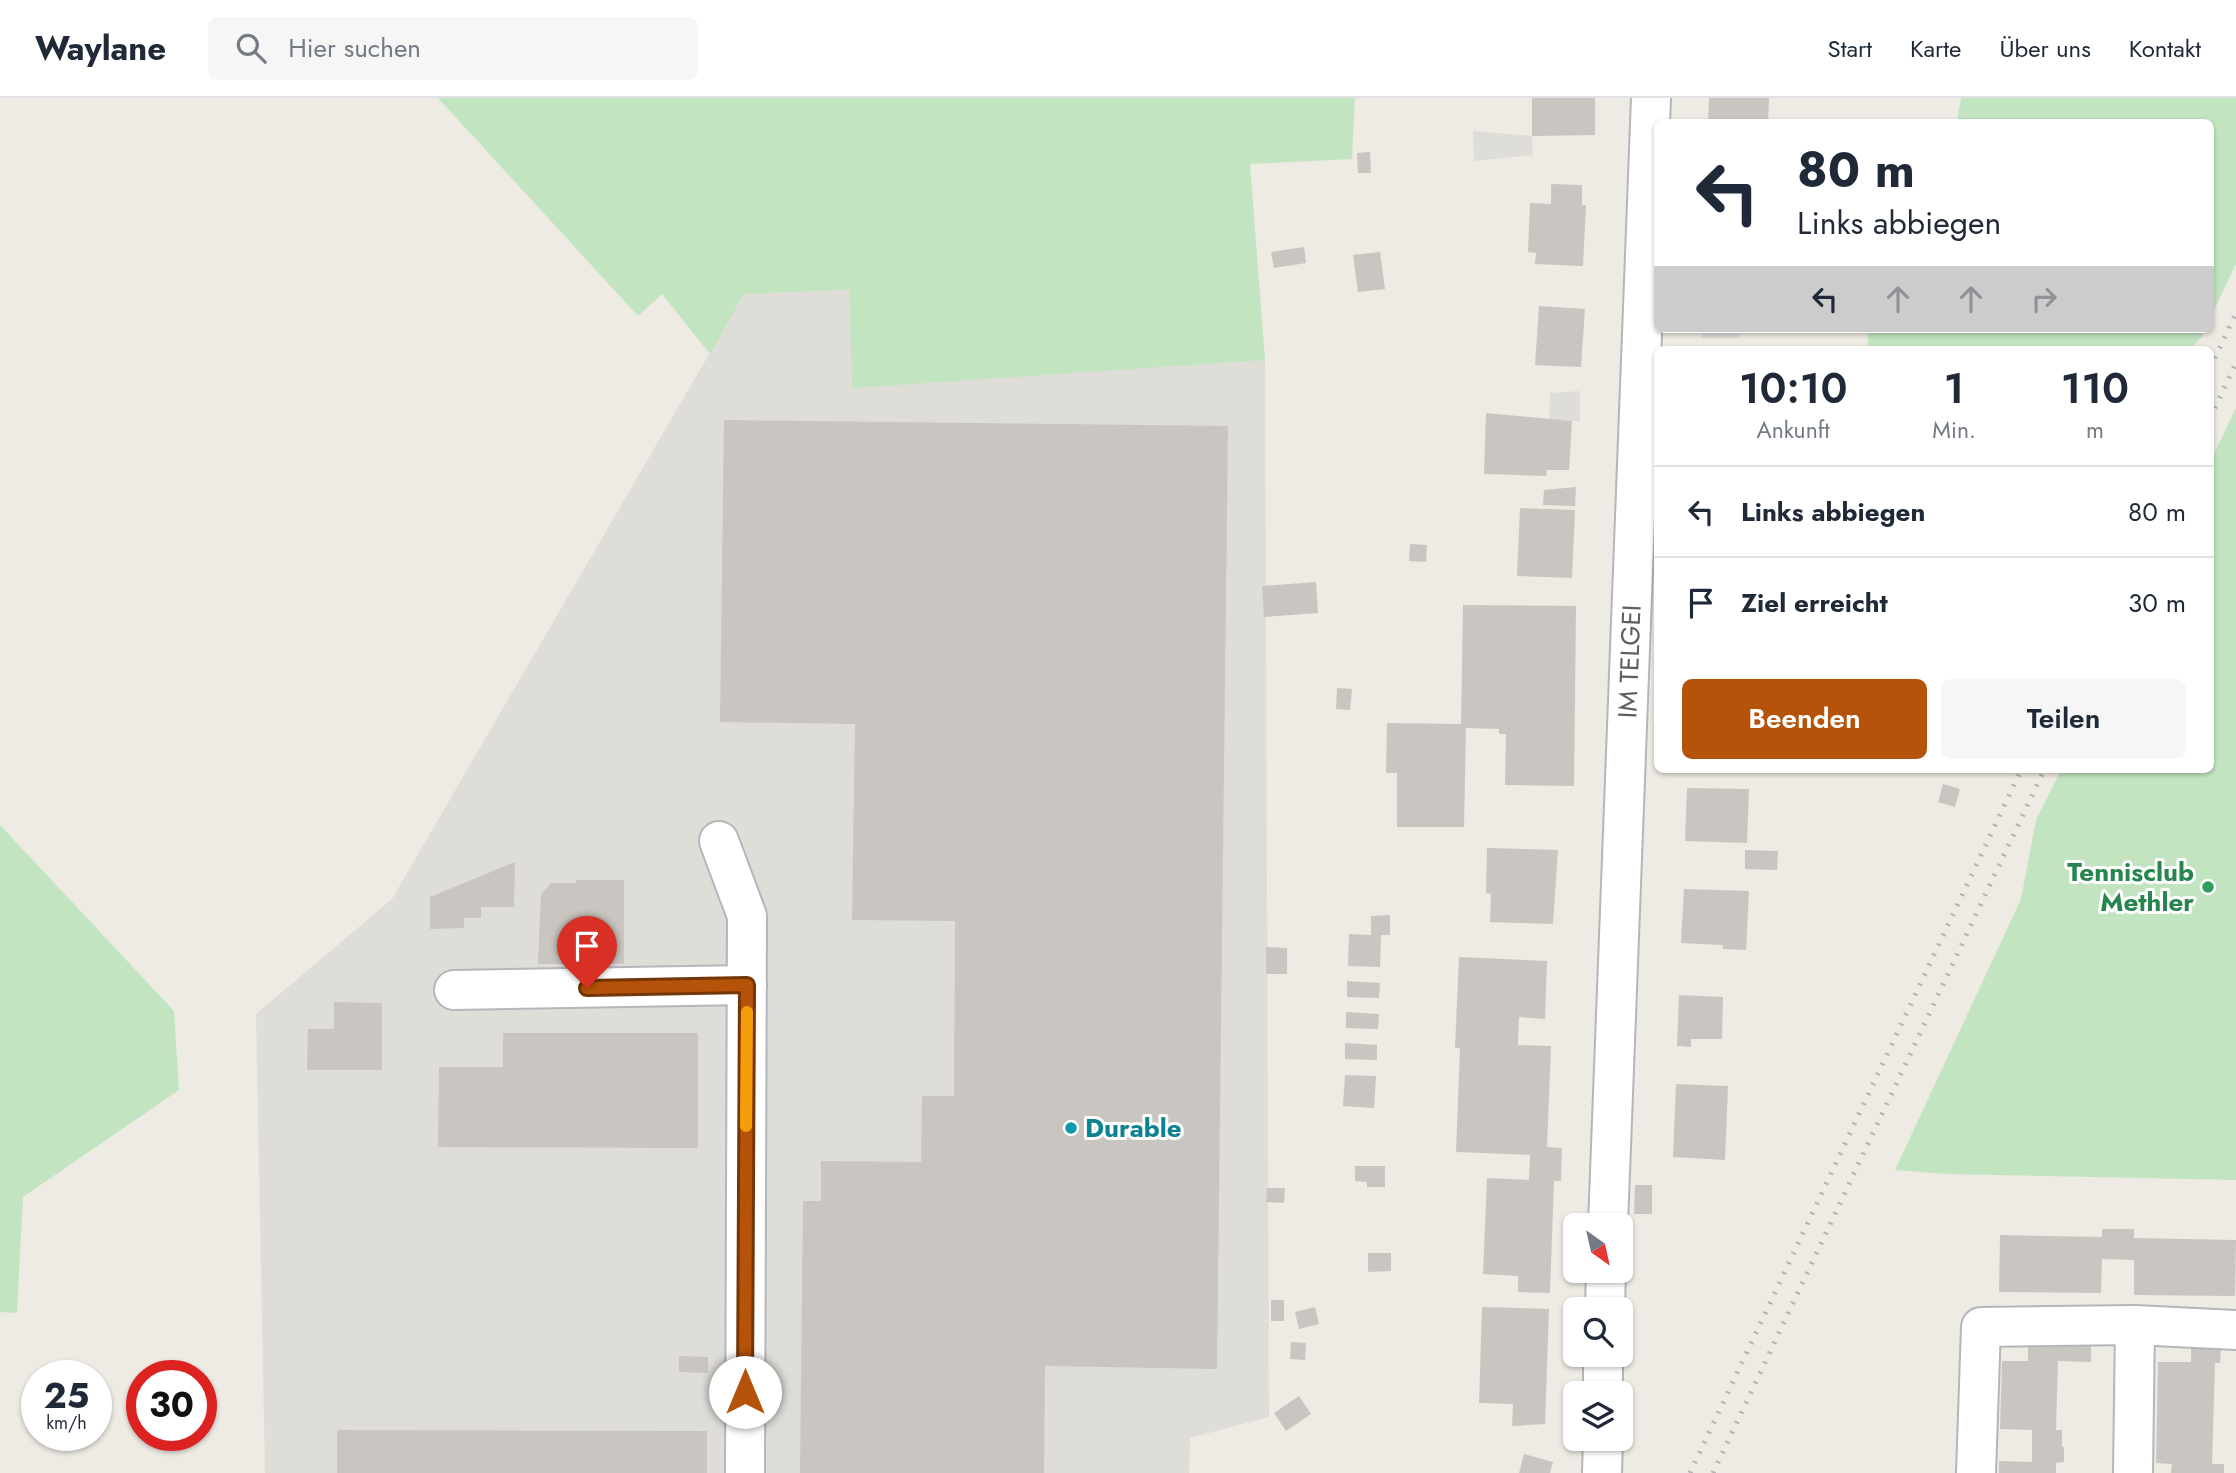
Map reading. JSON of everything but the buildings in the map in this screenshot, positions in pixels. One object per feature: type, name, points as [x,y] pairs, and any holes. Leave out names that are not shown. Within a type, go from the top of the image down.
[{"type":"street","name":"IM TELGEI","points":[[1608,1213],[1651,98]]},
{"type":"street","points":[[719,841],[747,916],[745,1473]]},
{"type":"street","points":[[454,990],[747,985]]},
{"type":"street","points":[[1976,1473],[1981,1327],[2135,1325],[2236,1330]]},
{"type":"street","points":[[2133,1473],[2135,1325]]},
{"type":"street","points":[[1602,1473],[1603,1451]]},
{"type":"shaded area","points":[[1473,131],[1532,136],[1533,155],[1474,161]]},
{"type":"shaded area","points":[[849,290],[852,387],[1265,360],[1269,1417],[1190,1438],[1189,1473],[265,1473],[256,1014],[392,899],[744,294]]},
{"type":"shaded area","points":[[1702,333],[1741,333],[1740,338],[1702,338]]},
{"type":"shaded area","points":[[1580,391],[1580,421],[1549,420],[1550,393]]},
{"type":"green space","points":[[438,98],[1355,98],[1352,159],[1250,164],[1265,360],[852,388],[849,290],[744,294],[710,354],[662,294],[638,316]]},
{"type":"green space","points":[[1961,98],[2236,98],[2236,264],[2214,310],[2214,119],[1958,119]]},
{"type":"green space","points":[[1868,333],[2203,333],[2193,346],[1868,346]]},
{"type":"green space","points":[[2236,408],[2236,1180],[1946,1174],[1895,1170],[2021,899],[2036,820],[2060,773],[2214,773],[2214,454]]},
{"type":"green space","points":[[0,825],[174,1011],[179,1090],[23,1197],[17,1313],[0,1312]]},
{"type":"railway","points":[[2214,360],[2236,313]]},
{"type":"railway","points":[[2214,410],[2236,363]]},
{"type":"railway","points":[[1690,1473],[2020,773]]},
{"type":"railway","points":[[1713,1473],[2043,773]]},
{"type":"slow traffic","points":[[746,1126],[747,1012]]},
{"type":"place","name":"Tennisclub Methler","points":[[2208,887]]},
{"type":"place","name":"Durable","points":[[1071,1128]]},
{"type":"route","points":[[587,988],[747,985],[745,1392]]}]
